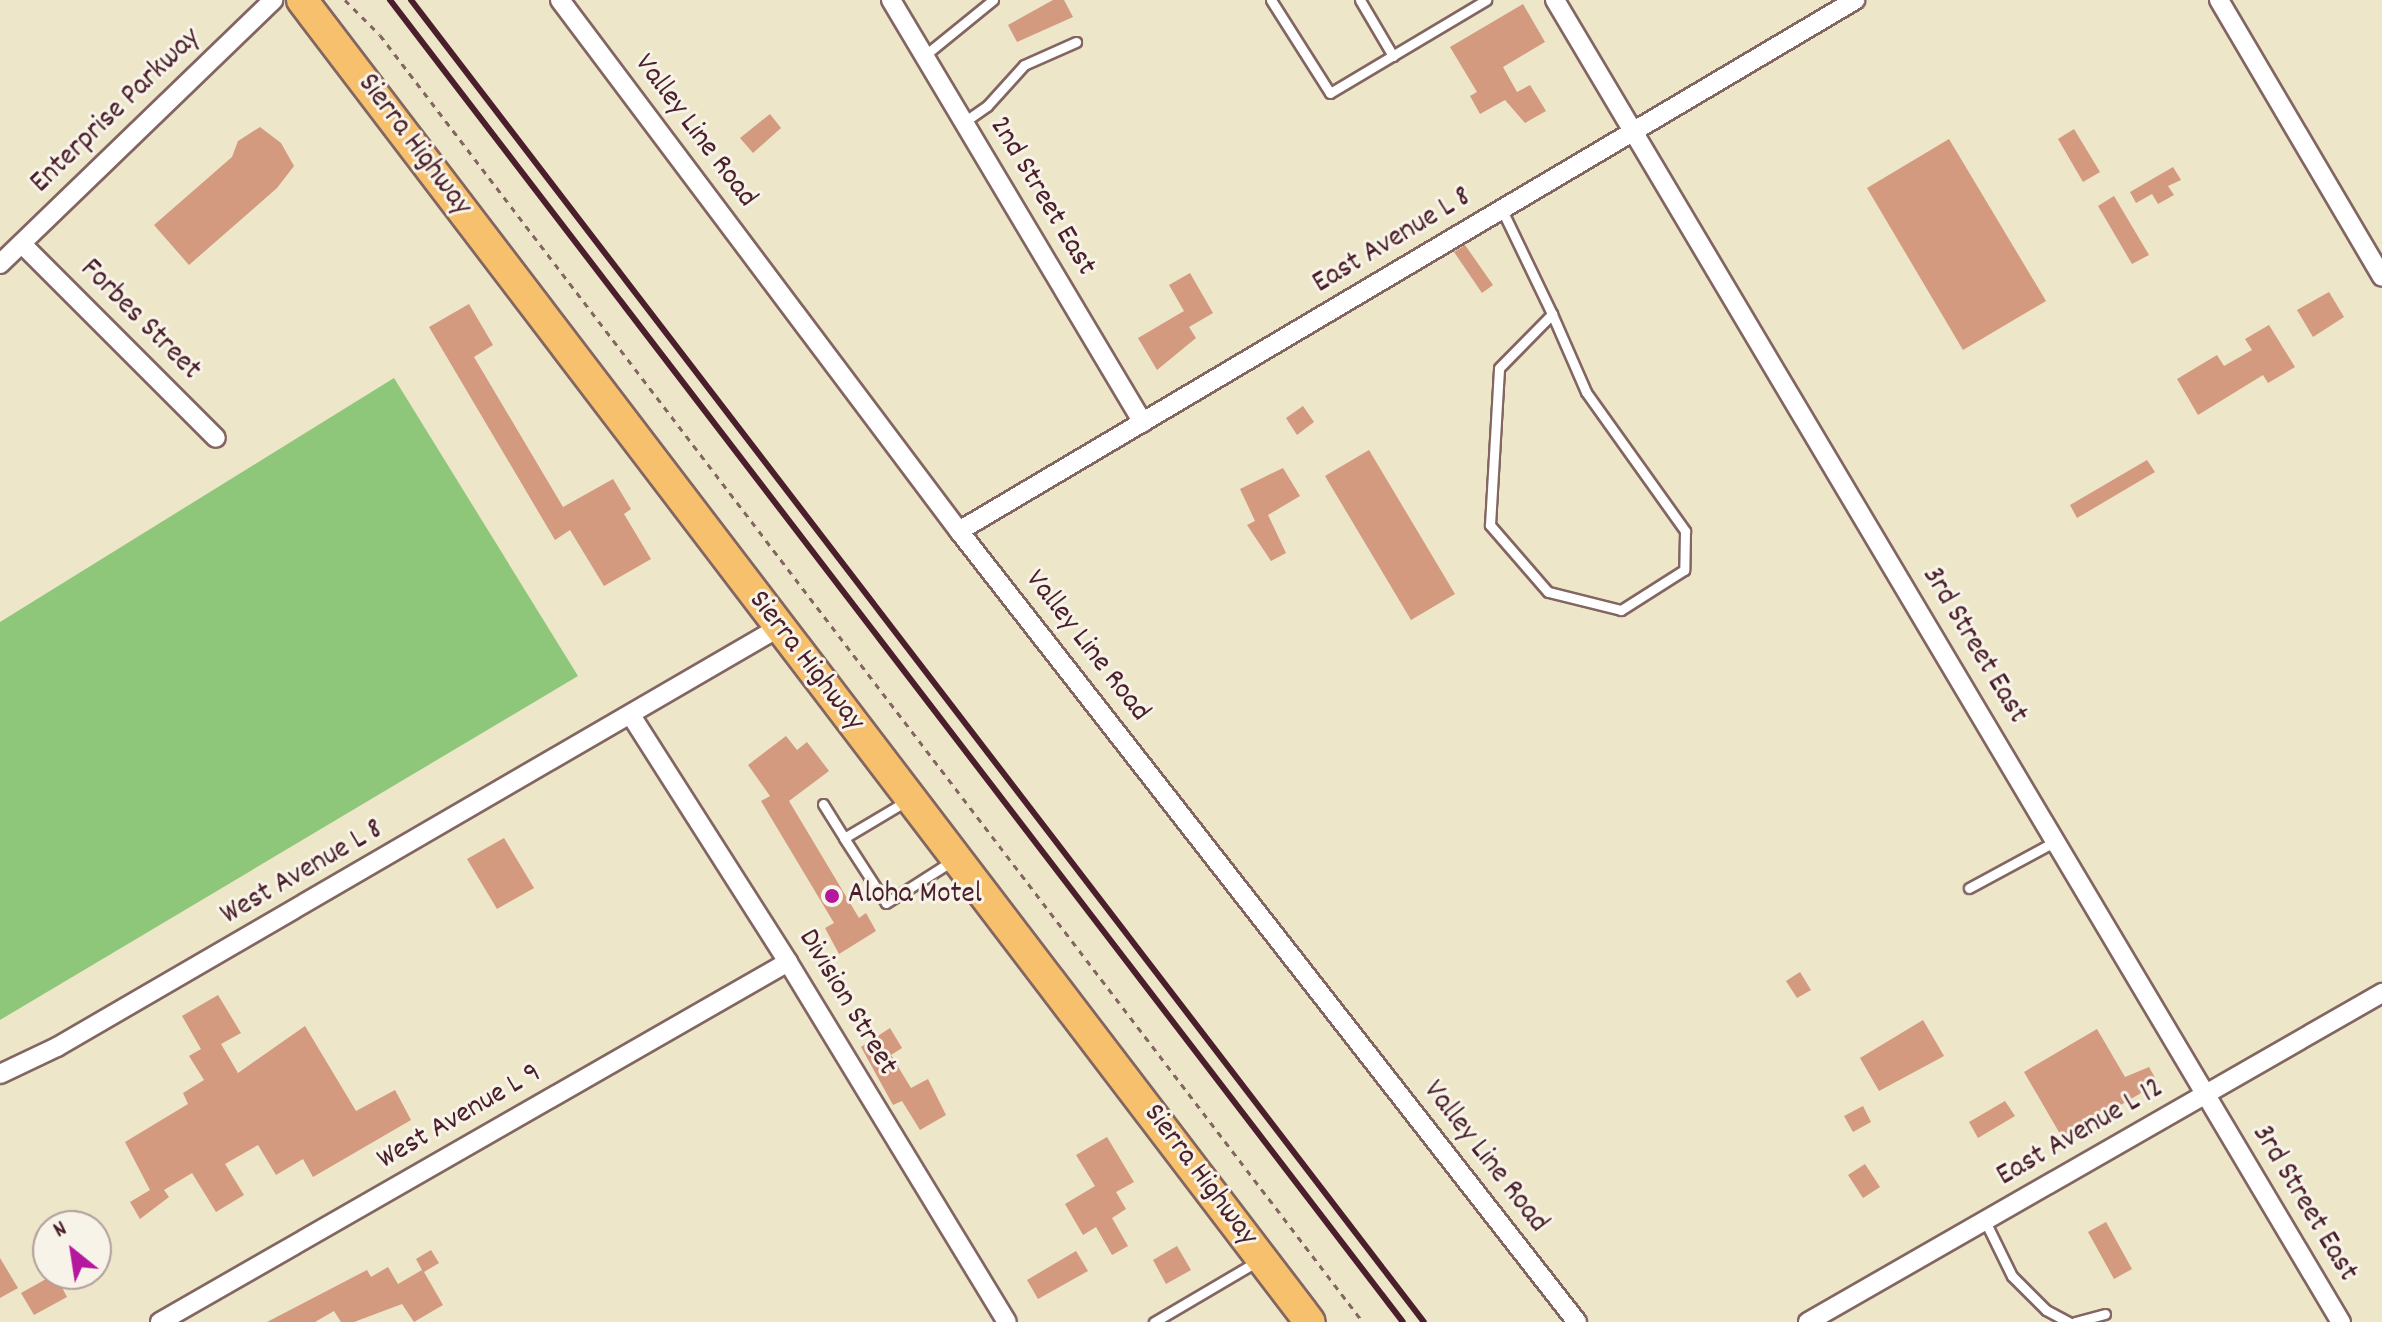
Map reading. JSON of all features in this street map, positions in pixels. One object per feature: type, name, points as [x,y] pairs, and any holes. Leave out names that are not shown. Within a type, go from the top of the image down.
[{"type":"main road","name":"Sierra Highway","points":[[302,0],[1310,1322]]},
{"type":"street","name":"Enterprise Parkway","points":[[0,264],[273,0]]},
{"type":"street","name":"Valley Line Road","points":[[560,0],[959,531],[1577,1322]]},
{"type":"street","name":"2nd Street East","points":[[891,0],[1143,423]]},
{"type":"street","name":"3rd Street East","points":[[1555,0],[2341,1322]]},
{"type":"street","name":"East Avenue L 8","points":[[959,531],[1855,0]]},
{"type":"street","points":[[2219,0],[2382,277]]},
{"type":"street","name":"Forbes Street","points":[[22,244],[216,438]]},
{"type":"street","points":[[632,717],[778,628]]},
{"type":"street","name":"Division Street","points":[[632,717],[788,962],[1007,1322]]},
{"type":"street","name":"West Avenue L 8","points":[[0,1074],[57,1047],[632,717]]},
{"type":"street","name":"West Avenue L 9","points":[[160,1322],[788,962]]},
{"type":"street","name":"East Avenue L 12","points":[[1808,1322],[2382,993]]},
{"type":"lane","points":[[924,56],[993,0]]},
{"type":"lane","points":[[1271,0],[1327,92],[1486,0]]},
{"type":"lane","points":[[1360,0],[1393,56]]},
{"type":"lane","points":[[964,122],[987,106],[1024,65],[1076,42]]},
{"type":"lane","points":[[1502,210],[1552,314],[1586,392],[1685,531],[1684,570],[1621,610],[1548,592],[1490,525],[1499,368],[1552,314]]},
{"type":"lane","points":[[844,838],[910,799]]},
{"type":"lane","points":[[823,804],[886,903],[956,858]]},
{"type":"lane","points":[[1969,888],[2056,841]]},
{"type":"lane","points":[[1985,1221],[2012,1276],[2046,1310],[2072,1322],[2105,1314]]},
{"type":"lane","points":[[1154,1322],[1262,1258]]},
{"type":"path","points":[[345,0],[389,47],[1363,1322]]},
{"type":"green space","points":[[394,378],[578,676],[0,1020],[0,622]]},
{"type":"building","points":[[1053,0],[1064,0],[1073,17],[1017,42],[1008,25]]},
{"type":"building","points":[[1523,4],[1545,42],[1503,67],[1517,92],[1530,85],[1546,111],[1525,123],[1505,100],[1480,114],[1470,96],[1477,92],[1450,47]]},
{"type":"building","points":[[770,114],[781,128],[753,153],[740,138]]},
{"type":"building","points":[[260,127],[281,143],[294,166],[277,188],[189,265],[154,225],[232,157],[238,141]]},
{"type":"building","points":[[2074,129],[2100,172],[2083,182],[2058,139]]},
{"type":"building","points":[[1949,139],[2046,301],[1963,350],[1867,188]]},
{"type":"building","points":[[2173,167],[2181,180],[2168,186],[2174,195],[2158,204],[2152,194],[2136,203],[2130,192]]},
{"type":"building","points":[[2114,196],[2149,255],[2132,264],[2098,206]]},
{"type":"building","points":[[1465,245],[1493,285],[1482,293],[1454,252]]},
{"type":"building","points":[[1190,273],[1213,313],[1189,327],[1196,338],[1157,370],[1138,338],[1184,311],[1169,285]]},
{"type":"building","points":[[2329,292],[2344,317],[2313,337],[2297,310]]},
{"type":"building","points":[[469,304],[493,345],[474,357],[563,507],[613,479],[631,509],[624,514],[651,559],[604,586],[570,530],[555,540],[429,327]]},
{"type":"building","points":[[2269,325],[2295,367],[2268,383],[2263,375],[2198,415],[2177,379],[2217,355],[2224,366],[2252,350],[2245,339]]},
{"type":"building","points":[[1303,406],[1314,422],[1297,435],[1286,418]]},
{"type":"building","points":[[1369,450],[1455,594],[1411,620],[1325,476]]},
{"type":"building","points":[[2147,460],[2155,472],[2077,518],[2070,505]]},
{"type":"building","points":[[1283,468],[1300,496],[1268,515],[1286,553],[1271,561],[1247,525],[1255,521],[1240,489]]},
{"type":"building","points":[[786,736],[797,750],[807,742],[829,771],[789,801],[859,918],[866,913],[876,931],[839,954],[825,928],[834,923],[761,801],[770,796],[748,765]]},
{"type":"building","points":[[504,838],[534,888],[497,909],[467,859]]},
{"type":"building","points":[[1800,972],[1811,990],[1797,998],[1786,981]]},
{"type":"building","points":[[218,995],[241,1033],[221,1044],[238,1073],[305,1026],[356,1111],[395,1090],[411,1120],[313,1177],[303,1159],[276,1175],[258,1145],[225,1164],[244,1195],[216,1212],[192,1173],[164,1190],[169,1197],[140,1219],[130,1202],[150,1190],[125,1142],[188,1104],[183,1093],[204,1080],[189,1056],[201,1049],[182,1016]]},
{"type":"building","points":[[1923,1020],[1944,1056],[1879,1091],[1860,1058]]},
{"type":"building","points":[[890,1028],[902,1048],[891,1055],[911,1088],[928,1079],[946,1115],[920,1130],[902,1101],[893,1105],[861,1047]]},
{"type":"building","points":[[2097,1029],[2125,1077],[2149,1067],[2158,1083],[2063,1139],[2024,1072]]},
{"type":"building","points":[[2005,1101],[2015,1116],[1978,1138],[1969,1122]]},
{"type":"building","points":[[1863,1106],[1871,1122],[1853,1132],[1844,1116]]},
{"type":"building","points":[[1107,1137],[1134,1182],[1116,1192],[1126,1209],[1112,1218],[1128,1246],[1112,1255],[1096,1227],[1083,1235],[1065,1204],[1095,1186],[1076,1155]]},
{"type":"building","points":[[1865,1164],[1880,1187],[1863,1198],[1848,1175]]},
{"type":"building","points":[[2106,1222],[2132,1269],[2114,1279],[2088,1232]]},
{"type":"building","points":[[1177,1246],[1191,1270],[1166,1284],[1153,1260]]},
{"type":"building","points":[[431,1250],[439,1263],[424,1272],[443,1305],[414,1322],[402,1304],[354,1322],[341,1322],[334,1311],[315,1322],[267,1322],[367,1270],[371,1277],[388,1267],[398,1284],[422,1270],[416,1259]]},
{"type":"building","points":[[1076,1251],[1088,1271],[1038,1299],[1027,1280]]},
{"type":"building","points":[[0,1258],[18,1288],[0,1298]]},
{"type":"building","points":[[32,1287],[32,1290],[63,1290],[67,1297],[34,1315],[21,1293]]},
{"type":"railway","points":[[390,0],[1403,1322]]},
{"type":"railway","points":[[411,0],[1424,1322]]},
{"type":"place","name":"Aloha Motel","points":[[832,896]]}]
